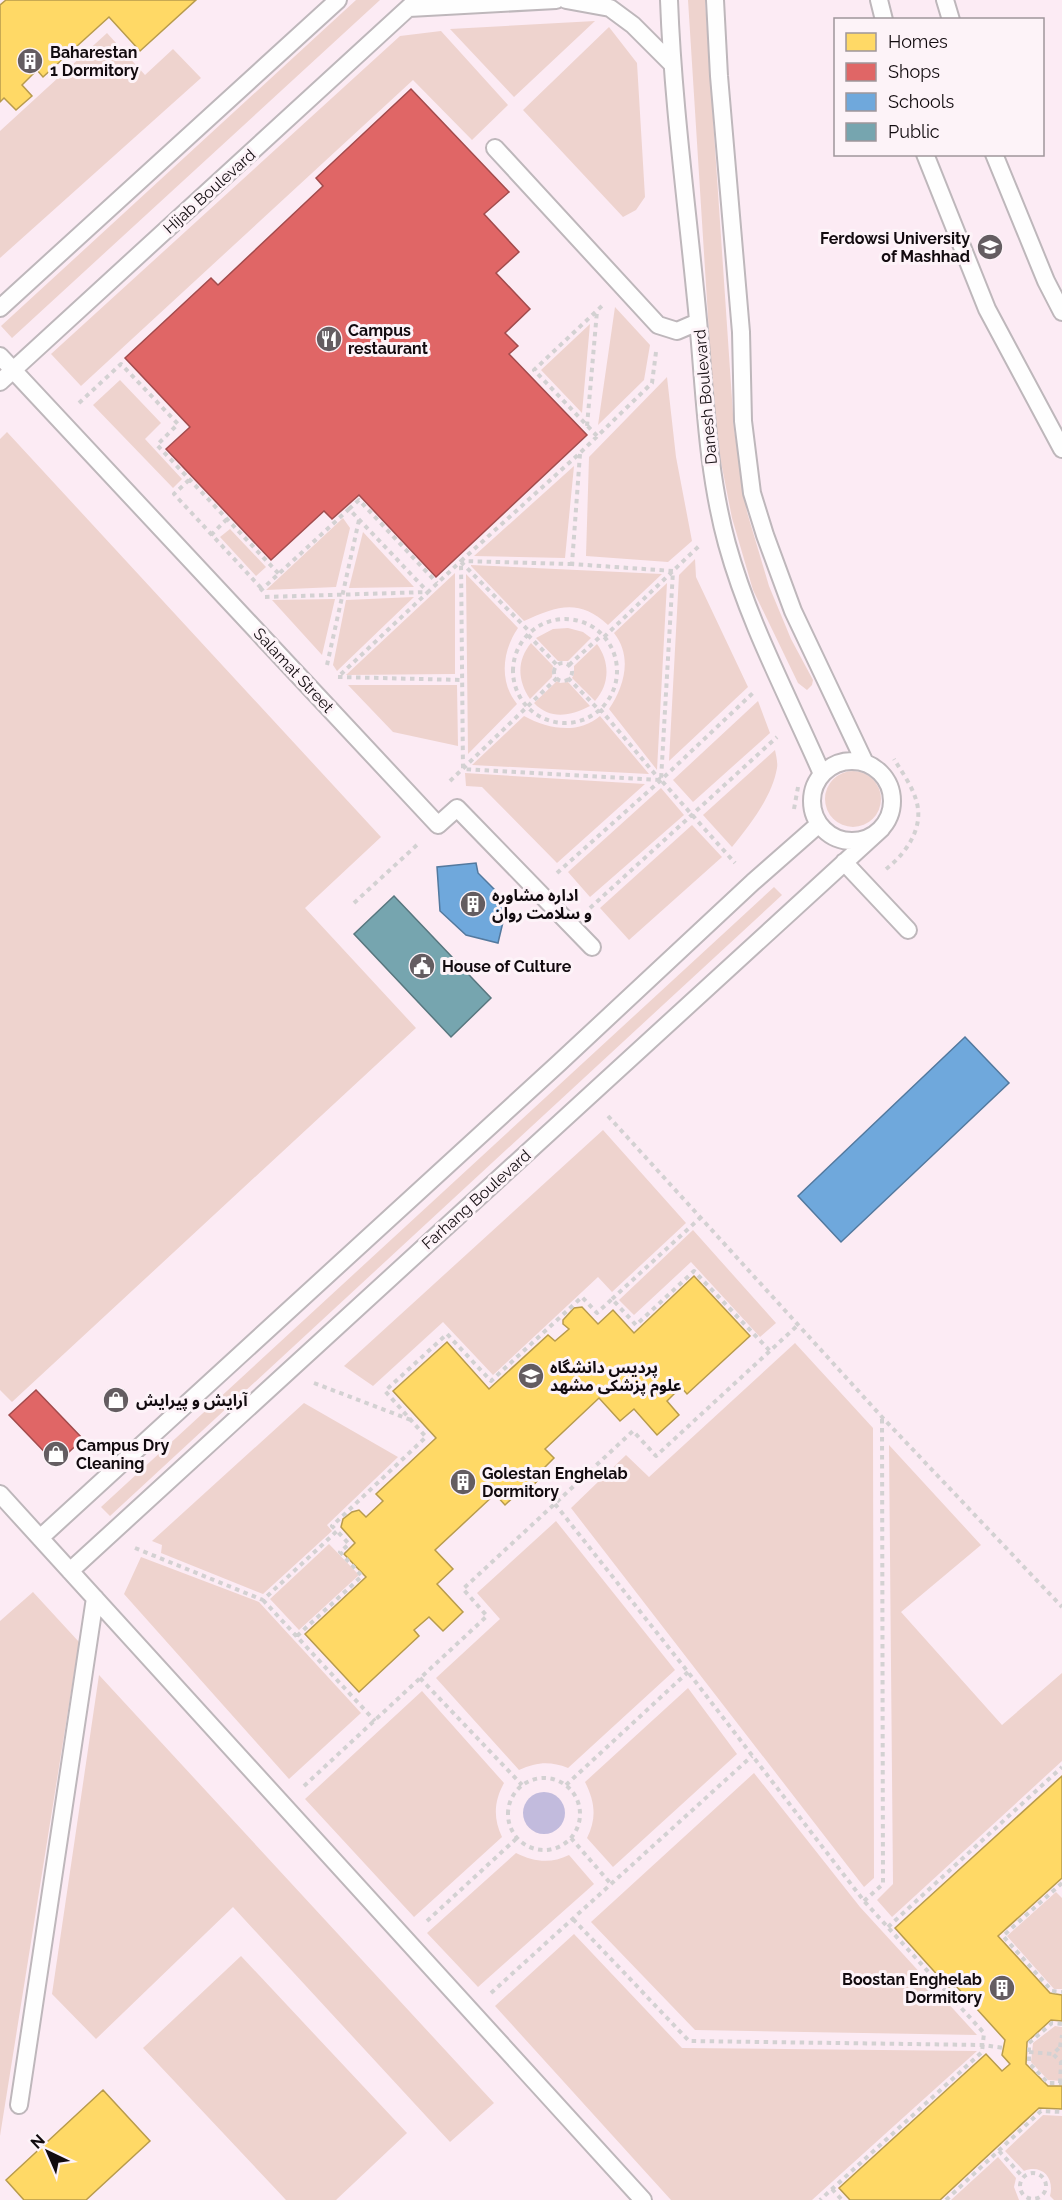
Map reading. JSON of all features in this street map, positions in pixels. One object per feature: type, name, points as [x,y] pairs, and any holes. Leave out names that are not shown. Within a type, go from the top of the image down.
[{"type":"lane","points":[[0,308],[338,0]]},
{"type":"lane","points":[[413,4],[556,0]]},
{"type":"lane","points":[[566,0],[610,8],[633,25],[671,63]]},
{"type":"lane","name":"Danesh Boulevard","points":[[669,0],[671,63],[701,351],[709,460],[716,501],[727,546],[751,616],[822,774]]},
{"type":"lane","points":[[715,0],[719,76],[741,332],[743,421],[752,494],[793,611],[865,763]]},
{"type":"lane","points":[[879,0],[884,18]]},
{"type":"lane","points":[[945,0],[950,18]]},
{"type":"lane","name":"Hijab Boulevard","points":[[0,382],[413,4]]},
{"type":"lane","points":[[495,148],[658,325],[677,332],[701,351]]},
{"type":"lane","points":[[926,156],[987,309],[1062,449]]},
{"type":"lane","points":[[995,156],[1046,281],[1062,312]]},
{"type":"lane","points":[[677,332],[698,322]]},
{"type":"lane","name":"Salamat Street","points":[[0,356],[438,825]]},
{"type":"lane","points":[[849,760],[865,763],[879,771],[888,783],[892,799],[890,814],[882,828],[869,838],[853,842],[838,839],[824,832],[815,819],[811,803],[813,788],[822,774],[834,765],[849,760]]},
{"type":"lane","points":[[438,825],[457,808],[592,947]]},
{"type":"lane","points":[[40,1538],[559,1063],[753,882],[819,824]]},
{"type":"lane","name":"Farhang Boulevard","points":[[70,1570],[882,828]]},
{"type":"lane","points":[[844,861],[908,930]]},
{"type":"lane","points":[[0,1494],[643,2200]]},
{"type":"lane","points":[[19,2105],[95,1598]]},
{"type":"path","points":[[587,426],[597,310],[534,370],[587,426],[597,436]]},
{"type":"path","points":[[462,680],[338,677],[580,453],[652,383],[656,351]]},
{"type":"path","points":[[61,421],[121,364],[178,424],[157,445],[279,574]]},
{"type":"path","points":[[572,564],[580,453]]},
{"type":"path","points":[[189,480],[174,495],[261,590],[359,500],[437,583]]},
{"type":"path","points":[[349,509],[428,592]]},
{"type":"path","points":[[211,535],[227,519]]},
{"type":"path","points":[[327,665],[359,519]]},
{"type":"path","points":[[569,665],[700,545]]},
{"type":"path","points":[[461,561],[572,564],[673,571]]},
{"type":"path","points":[[461,561],[557,665]]},
{"type":"path","points":[[461,561],[463,769]]},
{"type":"path","points":[[661,780],[673,571]]},
{"type":"path","points":[[264,597],[428,592]]},
{"type":"path","points":[[560,619],[576,620],[592,626],[603,636],[613,650],[616,681],[610,696],[599,710],[587,718],[572,723],[555,722],[539,717],[527,706],[517,693],[513,677],[514,661],[519,645],[529,633],[544,623],[560,619]]},
{"type":"path","points":[[557,678],[554,671],[557,665],[564,663],[569,665]]},
{"type":"path","points":[[557,678],[561,680],[568,678],[572,673],[569,665]]},
{"type":"path","points":[[445,786],[557,678]]},
{"type":"path","points":[[568,678],[753,882]]},
{"type":"path","points":[[556,873],[661,780],[759,688]]},
{"type":"path","points":[[590,909],[778,736]]},
{"type":"path","points":[[866,885],[899,859],[914,835],[919,810],[909,783],[891,755]]},
{"type":"path","points":[[463,769],[661,780]]},
{"type":"path","points":[[790,819],[794,809],[798,778]]},
{"type":"path","points":[[354,903],[438,825]]},
{"type":"path","points":[[590,1096],[882,1417],[1062,1606]]},
{"type":"path","points":[[297,1636],[362,1576],[340,1552],[349,1544],[332,1526],[426,1437],[385,1391],[447,1334],[491,1381],[582,1297],[597,1313],[700,1218]]},
{"type":"path","points":[[612,1299],[636,1325],[694,1271],[770,1351]]},
{"type":"path","points":[[300,1790],[487,1616],[463,1589],[633,1431],[656,1456],[798,1325]]},
{"type":"path","points":[[313,1383],[412,1420]]},
{"type":"path","points":[[864,1901],[883,1884],[882,1417]]},
{"type":"path","points":[[555,1504],[864,1901],[984,2033],[982,2052],[820,2200]]},
{"type":"path","points":[[263,1600],[337,1531]]},
{"type":"path","points":[[134,1548],[263,1600],[375,1720]]},
{"type":"path","points":[[566,1785],[688,1672]]},
{"type":"path","points":[[420,1678],[522,1785]]},
{"type":"path","points":[[471,2011],[752,1756]]},
{"type":"path","points":[[888,1927],[1062,1767]]},
{"type":"path","points":[[544,1778],[566,1785],[574,1794],[579,1805],[580,1816],[571,1838],[555,1848],[538,1850],[527,1846],[517,1838],[510,1828],[509,1805],[514,1794],[522,1785],[544,1778]]},
{"type":"path","points":[[406,1940],[517,1838]]},
{"type":"path","points":[[571,1838],[611,1884]]},
{"type":"path","points":[[1061,1886],[1003,1936],[1052,1991],[1062,1992]]},
{"type":"path","points":[[573,1918],[689,2041],[983,2045],[1004,2048]]},
{"type":"path","points":[[1029,2052],[1053,2054],[1061,2062],[1061,2083],[1048,2083],[1029,2063],[1029,2052],[1029,2043],[1052,2023],[1062,2024]]},
{"type":"path","points":[[1053,2054],[1061,2048],[1062,2035]]},
{"type":"path","points":[[946,2200],[1041,2111],[1062,2112]]},
{"type":"path","points":[[999,2151],[1023,2177]]},
{"type":"path","points":[[1033,2172],[1041,2175],[1046,2186],[1042,2196],[1032,2200],[1023,2196],[1019,2187],[1023,2177],[1033,2172]]},
{"type":"path","points":[[832,2189],[842,2200]]},
{"type":"path","points":[[1042,2196],[1046,2200]]},
{"type":"shaded area","name":"پردیس دانشگاه علوم پزشکی مشهد","points":[[0,0],[1062,0],[1062,2200],[0,2200]]},
{"type":"shaded area","points":[[356,0],[380,0],[12,338],[1,326]]},
{"type":"shaded area","points":[[688,0],[705,0],[734,429],[747,512],[769,586],[791,639],[813,680],[807,690],[798,683],[753,590],[732,518],[721,462],[713,396]]},
{"type":"shaded area","points":[[595,21],[514,97],[450,29]]},
{"type":"shaded area","points":[[609,27],[637,63],[645,197],[636,210],[623,217],[523,110]]},
{"type":"shaded area","points":[[441,31],[508,105],[472,140],[413,80],[81,386],[51,354],[400,36]]},
{"type":"shaded area","points":[[107,33],[145,75],[173,49],[201,78],[0,258],[0,131]]},
{"type":"shaded area","points":[[615,307],[650,345],[644,380],[598,425]]},
{"type":"shaded area","points":[[590,324],[582,413],[541,370]]},
{"type":"shaded area","points":[[667,377],[676,457],[692,541],[668,562],[586,556],[589,457]]},
{"type":"shaded area","points":[[120,380],[161,423],[145,439],[182,479],[173,488],[93,405]]},
{"type":"shaded area","points":[[7,432],[381,837],[305,908],[416,1028],[12,1402],[0,1390],[0,439]]},
{"type":"shaded area","points":[[574,466],[565,558],[474,556]]},
{"type":"shaded area","points":[[343,518],[350,528],[336,587],[266,590]]},
{"type":"shaded area","points":[[230,529],[266,567],[256,576],[220,537]]},
{"type":"shaded area","points":[[363,532],[414,587],[349,588]]},
{"type":"shaded area","points":[[695,559],[696,577],[748,687],[669,761],[679,575]]},
{"type":"shaded area","points":[[471,566],[662,574],[608,625],[587,611],[568,607],[524,621]]},
{"type":"shaded area","points":[[455,573],[455,674],[346,675]]},
{"type":"shaded area","points":[[466,574],[518,628],[509,646],[505,666],[507,686],[517,704],[468,754]]},
{"type":"shaded area","points":[[667,583],[657,770],[609,709],[619,691],[625,662],[620,642],[614,633]]},
{"type":"shaded area","points":[[414,597],[337,671],[333,665],[346,600]]},
{"type":"shaded area","points":[[335,599],[322,655],[272,600]]},
{"type":"shaded area","points":[[568,628],[583,632],[591,638],[568,661],[558,661],[536,638],[553,629]]},
{"type":"shaded area","points":[[531,643],[553,666],[552,677],[530,699],[523,685],[520,670],[523,656]]},
{"type":"shaded area","points":[[597,644],[606,665],[606,680],[595,701],[572,678],[574,666]]},
{"type":"shaded area","points":[[557,681],[568,682],[590,706],[561,715],[547,712],[534,703]]},
{"type":"shaded area","points":[[348,685],[457,685],[458,746],[393,732]]},
{"type":"shaded area","points":[[758,701],[770,733],[693,802],[673,780]]},
{"type":"shaded area","points":[[524,716],[553,727],[573,728],[591,722],[600,716],[649,774],[472,765]]},
{"type":"shaded area","points":[[775,750],[777,766],[770,789],[753,820],[732,847],[703,815]]},
{"type":"shaded area","points":[[853,771],[873,779],[881,799],[873,819],[853,827],[833,819],[825,799],[833,779]]},
{"type":"shaded area","points":[[465,773],[645,784],[557,863],[482,787],[466,786]]},
{"type":"shaded area","points":[[661,788],[684,815],[590,897],[568,872]]},
{"type":"shaded area","points":[[692,825],[722,857],[629,940],[600,908]]},
{"type":"shaded area","points":[[774,887],[782,895],[110,1516],[101,1507]]},
{"type":"shaded area","points":[[603,1130],[686,1223],[612,1292],[598,1277],[493,1375],[443,1322],[373,1386],[344,1366]]},
{"type":"shaded area","points":[[693,1230],[776,1323],[760,1337],[691,1262],[634,1315],[619,1300]]},
{"type":"shaded area","points":[[795,1343],[873,1428],[874,1878],[864,1887],[571,1508],[626,1455],[649,1477]]},
{"type":"shaded area","points":[[304,1403],[398,1457],[327,1525],[332,1531],[263,1594],[161,1553],[162,1545],[152,1541]]},
{"type":"shaded area","points":[[889,1445],[981,1545],[901,1612],[1002,1725],[1062,1673],[1062,1761],[892,1917],[877,1900],[893,1884]]},
{"type":"shaded area","points":[[556,1521],[675,1670],[568,1768],[544,1763],[519,1770],[436,1678],[500,1619],[477,1593]]},
{"type":"shaded area","points":[[329,1544],[359,1575],[299,1630],[270,1599]]},
{"type":"shaded area","points":[[141,1557],[259,1602],[361,1713],[289,1779],[124,1594]]},
{"type":"shaded area","points":[[33,1592],[79,1642],[0,2136],[0,1621]]},
{"type":"shaded area","points":[[99,1675],[494,2103],[450,2142],[233,1907],[96,2039],[52,1994]]},
{"type":"shaded area","points":[[688,1688],[737,1754],[613,1867],[587,1838],[594,1810],[585,1782]]},
{"type":"shaded area","points":[[422,1691],[504,1783],[498,1796],[496,1810],[497,1823],[502,1837],[414,1917],[305,1799]]},
{"type":"shaded area","points":[[754,1773],[860,1907],[977,2035],[695,2030],[591,1922]]},
{"type":"shaded area","points":[[544,1792],[552,1793],[559,1798],[564,1805],[564,1821],[559,1828],[552,1833],[544,1834],[536,1833],[529,1828],[524,1821],[523,1813],[524,1805],[529,1798],[536,1793]]},
{"type":"shaded area","points":[[516,1853],[542,1861],[556,1860],[569,1855],[594,1884],[478,1987],[427,1933]]},
{"type":"shaded area","points":[[1056,1892],[1062,1898],[1062,1989],[1054,1989],[1007,1936]]},
{"type":"shaded area","points":[[574,1934],[682,2048],[977,2051],[812,2200],[671,2200],[495,2006]]},
{"type":"shaded area","points":[[241,1956],[407,2133],[336,2200],[286,2200],[143,2048]]},
{"type":"shaded area","points":[[1055,2026],[1062,2027],[1062,2081],[1048,2080],[1031,2062],[1033,2043]]},
{"type":"shaded area","points":[[1043,2115],[1062,2116],[1062,2200],[1054,2200],[1050,2196],[1050,2183],[1045,2174],[1036,2169],[1024,2171],[1005,2151]]},
{"type":"shaded area","points":[[998,2157],[1016,2178],[1014,2187],[1019,2200],[951,2200]]},
{"type":"building: Homes","name":"Baharestan 1 Dormitory","points":[[6,0],[196,0],[140,51],[109,17],[43,77],[37,70],[22,85],[32,96],[16,110],[4,98],[0,102],[0,5]]},
{"type":"building: Homes","name":"Golestan Enghelab Dormitory","points":[[694,1276],[750,1336],[687,1394],[681,1387],[667,1401],[679,1415],[657,1435],[634,1409],[620,1421],[599,1398],[545,1449],[554,1458],[540,1472],[540,1478],[527,1492],[521,1490],[505,1505],[495,1494],[435,1550],[453,1569],[437,1584],[463,1612],[443,1631],[429,1617],[414,1630],[419,1636],[359,1692],[305,1634],[366,1577],[344,1554],[355,1543],[341,1527],[343,1519],[359,1510],[366,1517],[383,1501],[376,1494],[436,1438],[393,1391],[447,1342],[489,1389],[548,1335],[555,1341],[569,1329],[563,1324],[563,1320],[574,1308],[582,1307],[598,1324],[613,1310],[634,1333]]},
{"type":"building: Homes","name":"Boostan Enghelab Dormitory","points":[[1062,1776],[1062,1878],[998,1936],[1050,1993],[1062,1995],[1062,2021],[1051,2020],[1027,2042],[1026,2064],[1048,2086],[1062,2086],[1062,2109],[1039,2108],[940,2200],[850,2200],[839,2188],[986,2054],[1002,2071],[1010,2064],[1002,2055],[1005,2040],[956,1986],[951,1990],[895,1928]]},
{"type":"building: Homes","points":[[103,2090],[150,2141],[86,2200],[24,2200],[6,2180]]},
{"type":"building: Shops","name":"Campus restaurant","points":[[411,89],[509,192],[484,214],[519,252],[496,273],[530,309],[505,333],[518,346],[509,354],[587,435],[436,577],[359,495],[332,519],[324,511],[271,560],[166,449],[190,427],[125,358],[211,278],[218,285],[323,186],[316,178]]},
{"type":"building: Shops","points":[[36,1390],[83,1439],[56,1464],[9,1415]]},
{"type":"building: Schools","name":"اداره مشاوره و سلامت روان","points":[[476,863],[478,873],[498,893],[509,897],[498,943],[466,935],[440,911],[437,867]]},
{"type":"building: Schools","points":[[965,1037],[1009,1083],[841,1242],[798,1196]]},
{"type":"building: Public","name":"House of Culture","points":[[394,896],[491,998],[451,1037],[354,934]]},
{"type":"place","name":"Baharestan 1 Dormitory","points":[[30,61]]},
{"type":"place","name":"Ferdowsi University of Mashhad","points":[[990,247]]},
{"type":"place","name":"Campus restaurant","points":[[329,339]]},
{"type":"place","name":"اداره مشاوره و سلامت روان","points":[[473,904]]},
{"type":"place","name":"House of Culture","points":[[422,966]]},
{"type":"place","name":"پردیس دانشگاه علوم پزشکی مشهد","points":[[531,1376]]},
{"type":"place","name":"آرایش و پیرایش","points":[[116,1400]]},
{"type":"place","name":"Campus Dry Cleaning","points":[[56,1454]]},
{"type":"place","name":"Golestan Enghelab Dormitory","points":[[463,1482]]},
{"type":"place","name":"Boostan Enghelab Dormitory","points":[[1002,1988]]}]
